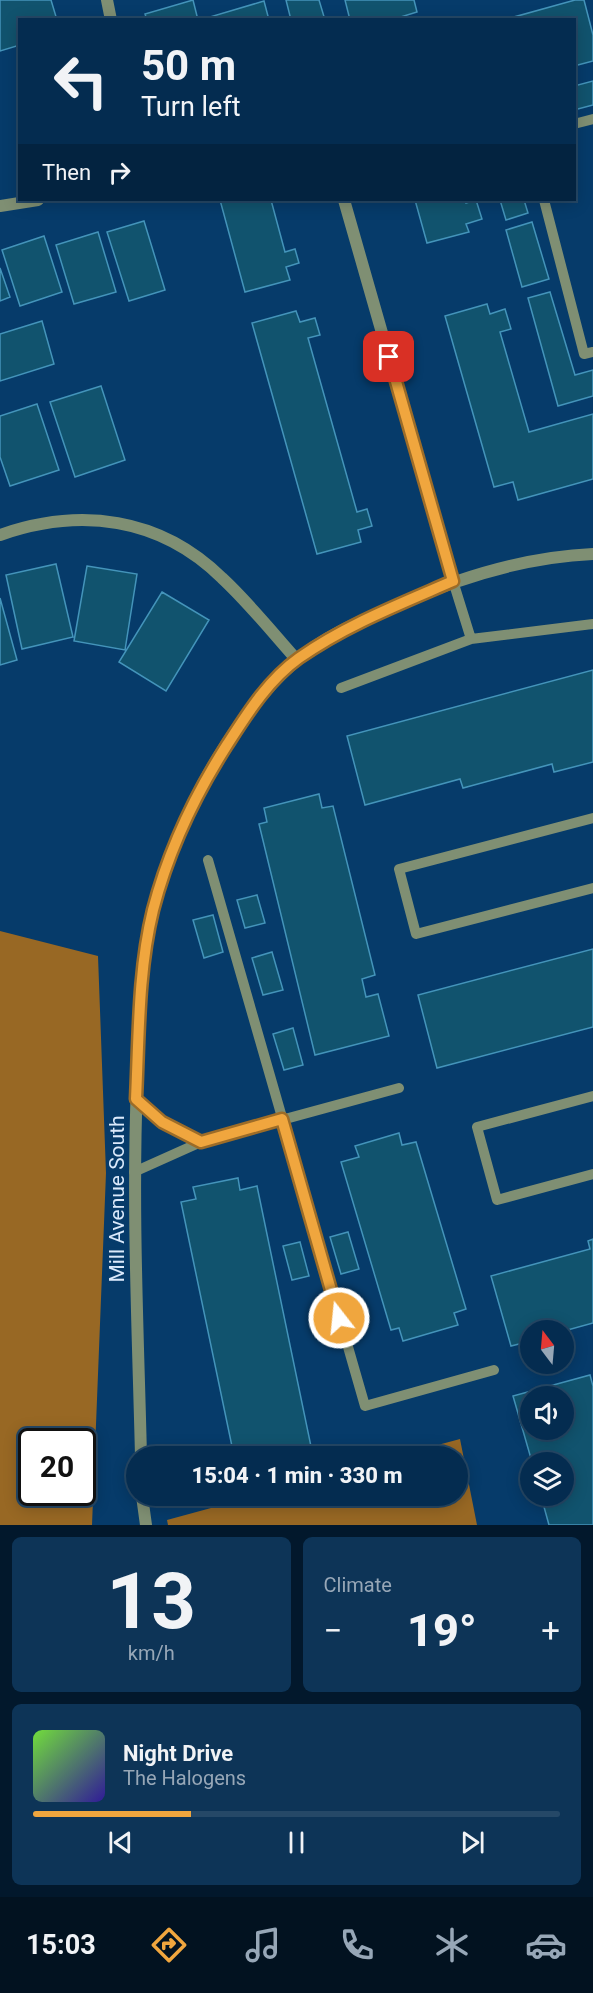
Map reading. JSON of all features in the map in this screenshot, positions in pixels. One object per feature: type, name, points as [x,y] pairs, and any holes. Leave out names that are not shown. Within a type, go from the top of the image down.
[{"type":"street","points":[[107,0],[111,18]]},
{"type":"street","points":[[0,206],[32,201]]},
{"type":"street","points":[[344,201],[453,581]]},
{"type":"street","points":[[0,535],[30,524],[60,519],[92,518],[134,525],[168,540],[197,557],[222,577],[297,660]]},
{"type":"street","name":"Mill Avenue South","points":[[141,1446],[134,1172],[144,961],[153,910],[165,871],[186,820],[222,753],[252,705],[297,660],[362,620],[453,581],[553,555],[593,554]]},
{"type":"street","points":[[143,1506],[146,1525]]},
{"type":"lane","points":[[576,123],[593,119]]},
{"type":"lane","points":[[544,201],[584,354],[593,352]]},
{"type":"lane","points":[[453,581],[471,639]]},
{"type":"lane","points":[[341,688],[471,639],[593,624]]},
{"type":"lane","points":[[593,818],[399,869],[416,934],[593,888]]},
{"type":"lane","points":[[208,860],[365,1407],[494,1370]]},
{"type":"lane","points":[[134,1172],[201,1142],[399,1088]]},
{"type":"lane","points":[[593,1096],[477,1127],[497,1200],[593,1174]]},
{"type":"lane","points":[[136,1099],[162,1122],[201,1142]]},
{"type":"shaded area","points":[[0,931],[98,956],[106,1173],[96,1428],[18,1428],[18,1506],[93,1506],[92,1525],[0,1525]]},
{"type":"shaded area","points":[[460,1439],[461,1446],[434,1446]]},
{"type":"shaded area","points":[[468,1479],[477,1525],[168,1525],[167,1520],[218,1506],[468,1506]]},
{"type":"building","points":[[0,0],[51,0],[56,18],[18,18],[18,46],[0,51]]},
{"type":"building","points":[[193,0],[198,18],[146,18],[145,14]]},
{"type":"building","points":[[286,0],[319,0],[324,18],[290,18]]},
{"type":"building","points":[[345,0],[414,0],[417,12],[398,18],[350,18]]},
{"type":"building","points":[[575,0],[584,0],[593,35],[593,61],[576,65],[576,18],[510,18]]},
{"type":"building","points":[[264,1],[268,18],[206,18]]},
{"type":"building","points":[[593,81],[593,105],[576,109],[576,85]]},
{"type":"building","points":[[220,201],[271,201],[285,252],[295,249],[299,263],[286,267],[290,280],[245,292]]},
{"type":"building","points":[[415,201],[465,201],[466,203],[476,201],[482,219],[466,224],[469,232],[427,243]]},
{"type":"building","points":[[500,201],[524,201],[528,213],[506,220]]},
{"type":"building","points":[[144,221],[165,290],[129,301],[107,232]]},
{"type":"building","points":[[532,222],[549,279],[522,287],[506,230]]},
{"type":"building","points":[[98,232],[116,292],[74,304],[56,245]]},
{"type":"building","points":[[44,236],[62,292],[20,306],[2,250]]},
{"type":"building","points":[[0,268],[10,297],[0,301]]},
{"type":"building","points":[[550,292],[575,375],[593,370],[593,396],[558,406],[528,298]]},
{"type":"building","points":[[487,304],[490,314],[505,309],[511,329],[500,332],[529,432],[593,414],[593,479],[518,500],[513,482],[494,487],[445,316]]},
{"type":"building","points":[[296,311],[300,322],[315,318],[320,335],[308,338],[357,512],[367,509],[372,526],[358,530],[361,542],[317,554],[252,323]]},
{"type":"building","points":[[42,321],[54,364],[0,381],[0,334]]},
{"type":"building","points":[[101,386],[125,460],[75,477],[50,402]]},
{"type":"building","points":[[37,404],[59,470],[10,486],[0,457],[0,416]]},
{"type":"building","points":[[56,564],[73,637],[22,649],[6,575]]},
{"type":"building","points":[[87,566],[137,574],[125,650],[74,641]]},
{"type":"building","points":[[162,592],[209,620],[166,691],[119,662]]},
{"type":"building","points":[[0,598],[17,660],[0,665]]},
{"type":"building","points":[[593,670],[593,762],[554,772],[552,764],[463,788],[460,779],[365,805],[347,736]]},
{"type":"building","points":[[319,794],[322,808],[333,806],[375,975],[362,979],[366,997],[378,994],[389,1036],[315,1055],[259,824],[267,822],[264,808]]},
{"type":"building","points":[[257,895],[265,923],[245,928],[237,900]]},
{"type":"building","points":[[213,915],[223,952],[204,958],[193,920]]},
{"type":"building","points":[[593,949],[593,1027],[437,1068],[418,995]]},
{"type":"building","points":[[272,952],[283,990],[263,995],[252,958]]},
{"type":"building","points":[[293,1028],[303,1065],[284,1070],[273,1034]]},
{"type":"building","points":[[399,1133],[402,1145],[416,1142],[466,1309],[454,1313],[458,1325],[403,1341],[399,1328],[391,1330],[341,1162],[359,1157],[355,1146]]},
{"type":"building","points":[[238,1178],[240,1190],[257,1186],[311,1446],[232,1446],[181,1202],[196,1199],[193,1187]]},
{"type":"building","points":[[348,1232],[359,1269],[341,1274],[330,1237]]},
{"type":"building","points":[[593,1239],[593,1323],[574,1328],[574,1320],[520,1320],[520,1344],[511,1346],[491,1276],[590,1249],[588,1241]]},
{"type":"building","points":[[300,1242],[309,1276],[292,1280],[283,1246]]},
{"type":"building","points":[[590,1375],[593,1386],[593,1525],[549,1525],[544,1506],[574,1506],[574,1452],[529,1452],[526,1440],[574,1440],[574,1386],[550,1386]]},
{"type":"building","points":[[520,1394],[520,1420],[513,1396]]},
{"type":"route","points":[[339,1318],[282,1119],[201,1142],[162,1122],[136,1099],[139,1018],[144,961],[153,910],[165,871],[186,820],[210,772],[252,705],[297,660],[327,641],[362,620],[453,581],[389,357]]}]
